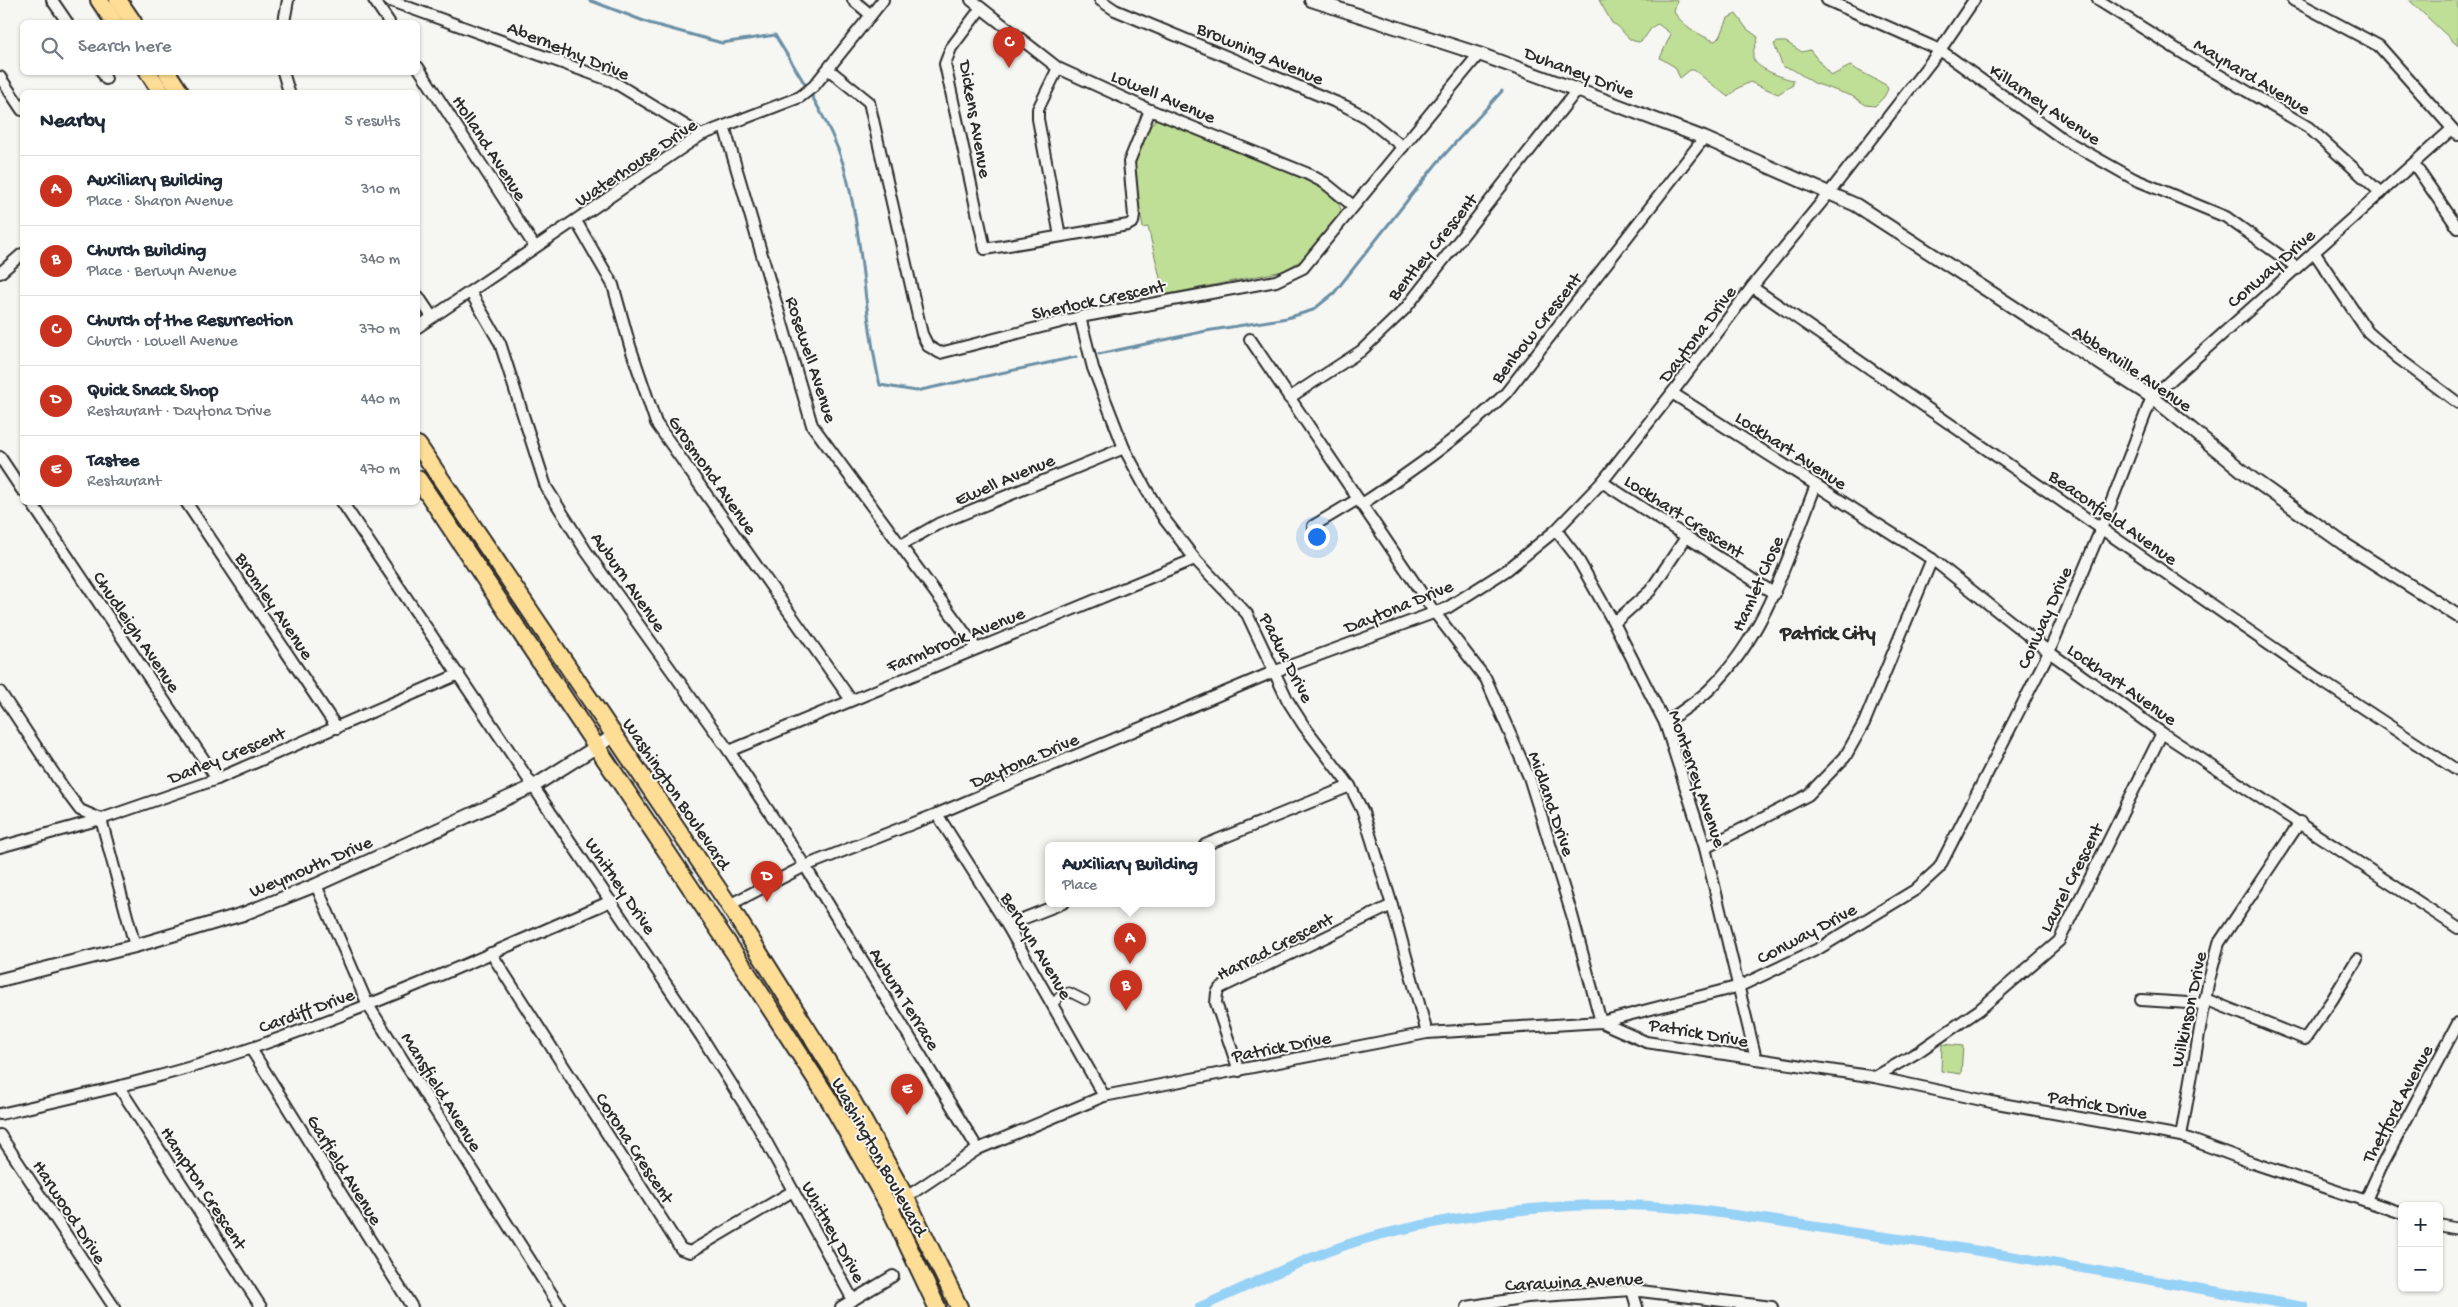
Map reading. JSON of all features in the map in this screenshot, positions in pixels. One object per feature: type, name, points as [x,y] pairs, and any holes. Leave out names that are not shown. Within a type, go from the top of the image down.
[{"type":"highway","points":[[99,0],[113,20]]},
{"type":"highway","points":[[118,0],[132,20]]},
{"type":"highway","points":[[150,75],[161,90]]},
{"type":"highway","points":[[169,75],[179,90]]},
{"type":"highway","name":"Washington Boulevard","points":[[420,448],[729,905],[853,1102],[906,1198],[959,1307]]},
{"type":"highway","name":"Washington Boulevard","points":[[420,482],[828,1098],[890,1208],[937,1307]]},
{"type":"street","points":[[52,0],[66,20]]},
{"type":"street","points":[[284,20],[288,0]]},
{"type":"street","points":[[374,0],[387,20]]},
{"type":"street","name":"Abernethy Drive","points":[[388,0],[612,81],[702,136]]},
{"type":"street","points":[[853,0],[871,15]]},
{"type":"street","name":"Waterhouse Drive","points":[[420,326],[702,136],[800,97],[814,86],[883,0]]},
{"type":"street","name":"Lowell Avenue","points":[[971,0],[1058,68],[1150,110],[1306,173],[1325,183],[1352,206]]},
{"type":"street","name":"Browning Avenue","points":[[1100,0],[1116,10],[1358,113],[1403,147]]},
{"type":"street","name":"Duhaney Drive","points":[[1311,0],[1479,54],[1577,90],[1704,138],[1829,193]]},
{"type":"street","name":"Killarney Avenue","points":[[1827,0],[1940,50],[2063,139],[2134,179],[2226,217],[2296,267]]},
{"type":"street","name":"Daytona Drive","points":[[729,905],[805,866],[937,814],[1273,672],[1447,608],[1507,570],[1556,530],[1602,482],[1752,287],[1829,193],[1940,50],[1974,0]]},
{"type":"street","name":"Maynard Avenue","points":[[2098,0],[2197,62],[2308,127],[2381,193]]},
{"type":"street","points":[[2293,0],[2378,46],[2455,132]]},
{"type":"street","name":"Dickens Avenue","points":[[981,8],[951,48],[946,64],[983,246],[988,249],[1060,236]]},
{"type":"street","name":"Sherlock Crescent","points":[[828,69],[869,102],[922,334],[928,346],[940,353],[1080,317],[1276,280],[1303,268],[1352,206],[1479,54]]},
{"type":"street","points":[[1058,68],[1038,109],[1038,119],[1060,236],[1128,225],[1133,222],[1129,162],[1150,110]]},
{"type":"street","name":"Holland Avenue","points":[[420,70],[535,247]]},
{"type":"street","points":[[284,75],[288,90]]},
{"type":"street","points":[[0,77],[20,107]]},
{"type":"street","name":"Bentley Crescent","points":[[1289,398],[1361,351],[1405,309],[1577,90]]},
{"type":"street","name":"Rosewell Avenue","points":[[724,126],[812,425],[976,648]]},
{"type":"street","name":"Conway Drive","points":[[1601,1022],[1740,986],[1818,949],[1915,890],[1939,868],[2049,652],[2102,529],[2152,397],[2296,267],[2414,164],[2455,132]]},
{"type":"street","name":"Benbow Crescent","points":[[1313,526],[1360,502],[1429,459],[1476,422],[1506,393],[1704,138]]},
{"type":"street","points":[[2414,164],[2458,228]]},
{"type":"street","name":"Abberville Avenue","points":[[1829,193],[1856,206],[2152,397],[2250,477],[2320,528],[2458,616]]},
{"type":"street","name":"Grosmond Avenue","points":[[576,221],[613,285],[630,346],[656,423],[851,700]]},
{"type":"street","points":[[2314,252],[2368,332],[2398,358],[2458,403]]},
{"type":"street","points":[[0,272],[20,257]]},
{"type":"street","name":"Beaconfield Avenue","points":[[1752,287],[2323,682],[2458,771]]},
{"type":"street","name":"Auburn Avenue","points":[[471,293],[500,343],[546,487],[586,551],[729,751],[805,866]]},
{"type":"street","points":[[420,299],[432,317]]},
{"type":"street","name":"Padua Drive","points":[[1080,317],[1093,368],[1124,448],[1165,520],[1195,559],[1247,614],[1273,672],[1304,726],[1350,786],[1363,812],[1392,905],[1427,1033]]},
{"type":"street","name":"Midland Drive","points":[[1250,339],[1434,613],[1486,679],[1529,778],[1572,915],[1601,1022]]},
{"type":"street","name":"Lockhart Avenue","points":[[1672,393],[1932,559],[2049,652],[2162,733],[2300,822],[2458,928]]},
{"type":"street","name":"Ewell Avenue","points":[[901,545],[938,524],[1124,448]]},
{"type":"street","points":[[0,457],[20,487]]},
{"type":"street","name":"Lockhart Crescent","points":[[1602,482],[1775,594]]},
{"type":"street","name":"Hamlet Close","points":[[1665,723],[1711,689],[1748,644],[1775,594],[1816,485]]},
{"type":"street","name":"Chudleigh Avenue","points":[[33,505],[217,779]]},
{"type":"street","name":"Bromley Avenue","points":[[188,505],[337,728]]},
{"type":"street","name":"Whitney Drive","points":[[344,505],[701,1036],[756,1123],[853,1300]]},
{"type":"street","name":"Monterrey Avenue","points":[[1556,530],[1576,556],[1614,623],[1665,723],[1705,848],[1740,986],[1756,1059]]},
{"type":"street","points":[[1614,623],[1650,591],[1687,536]]},
{"type":"street","name":"Farmbrook Avenue","points":[[729,751],[1195,559]]},
{"type":"street","points":[[1705,848],[1808,795],[1845,757],[1864,723],[1932,559]]},
{"type":"street","name":"Darley Crescent","points":[[0,847],[101,819],[217,779],[459,674]]},
{"type":"street","points":[[0,692],[80,810],[101,819],[135,946]]},
{"type":"street","name":"Laurel Crescent","points":[[1875,1077],[1918,1052],[1978,1010],[2059,942],[2162,733]]},
{"type":"street","name":"Weymouth Drive","points":[[0,980],[135,946],[243,914],[316,885],[534,786],[615,735]]},
{"type":"street","points":[[1212,842],[1350,786]]},
{"type":"street","name":"Berwyn Avenue","points":[[937,814],[1007,925],[1104,1096]]},
{"type":"street","name":"Wilkinson Drive","points":[[2181,1136],[2205,1002],[2219,943],[2300,822]]},
{"type":"street","name":"Auburn Terrace","points":[[805,866],[978,1148]]},
{"type":"street","name":"Mansfield Avenue","points":[[316,885],[368,1005],[560,1307]]},
{"type":"street","name":"Cardiff Drive","points":[[0,1114],[119,1087],[251,1049],[368,1005],[611,901]]},
{"type":"street","name":"Harrad Crescent","points":[[1239,1071],[1216,1003],[1217,992],[1220,988],[1392,905]]},
{"type":"street","points":[[1007,925],[1052,907]]},
{"type":"street","name":"Corona Crescent","points":[[491,953],[681,1249],[690,1252],[793,1191]]},
{"type":"street","points":[[2142,1000],[2205,1002],[2305,1039],[2357,959]]},
{"type":"street","points":[[1053,1004],[1062,994],[1070,992],[1085,1000]]},
{"type":"street","name":"Patrick Drive","points":[[890,1208],[978,1148],[1104,1096],[1427,1033],[1601,1022],[1646,1042],[1875,1077],[1991,1102],[2181,1136],[2253,1164],[2398,1212]]},
{"type":"street","name":"Thetford Avenue","points":[[2366,1200],[2380,1169],[2458,1023]]},
{"type":"street","name":"Garfield Avenue","points":[[251,1049],[412,1307]]},
{"type":"street","name":"Hampton Crescent","points":[[119,1087],[261,1307]]},
{"type":"street","name":"Harwood Drive","points":[[0,1135],[114,1307]]},
{"type":"street","points":[[2443,1226],[2458,1229]]},
{"type":"street","points":[[840,1307],[893,1276]]},
{"type":"street","points":[[1632,1290],[1637,1307]]},
{"type":"street","name":"Carawina Avenue","points":[[1467,1307],[1632,1290],[1772,1307]]},
{"type":"green space","points":[[1599,0],[1677,0],[1674,12],[1677,17],[1692,30],[1715,41],[1721,35],[1728,18],[1736,14],[1747,29],[1758,37],[1753,57],[1758,65],[1770,72],[1793,80],[1793,85],[1778,94],[1750,82],[1738,88],[1728,97],[1694,70],[1690,70],[1680,78],[1675,67],[1660,58],[1671,34],[1658,24],[1642,40],[1639,42],[1634,41],[1612,23]]},
{"type":"green space","points":[[2409,0],[2458,0],[2458,46]]},
{"type":"green space","points":[[1786,42],[1802,52],[1810,50],[1831,76],[1850,66],[1886,85],[1888,89],[1884,97],[1875,106],[1866,105],[1852,96],[1814,83],[1792,69],[1783,67],[1774,44]]},
{"type":"green space","points":[[1157,119],[1169,121],[1323,188],[1339,204],[1341,210],[1338,218],[1302,260],[1283,271],[1164,295],[1148,227],[1143,228],[1133,174],[1133,167],[1140,144]]},
{"type":"green space","points":[[1942,1044],[1963,1046],[1961,1074],[1941,1071]]},
{"type":"waterway","points":[[589,0],[649,23],[722,43],[775,35],[826,122],[842,160],[853,204],[870,334],[880,385],[916,391],[1076,357]]},
{"type":"waterway","points":[[1099,354],[1206,331],[1287,318],[1313,310],[1334,293],[1437,163],[1502,91]]},
{"type":"waterway","points":[[1200,1307],[1310,1258],[1379,1235],[1488,1214],[1603,1205],[1677,1208],[1767,1219],[2024,1258],[2304,1307]]},
{"type":"place","name":"Church of the Resurrection","points":[[1009,68]]},
{"type":"place","name":"Quick Snack Shop","points":[[767,902]]},
{"type":"place","name":"Auxiliary Building","points":[[1130,964]]},
{"type":"place","name":"Church Building","points":[[1126,1011]]},
{"type":"place","name":"Tastee","points":[[907,1115]]},
{"type":"district","name":"Patrick City","points":[[1828,632]]}]
